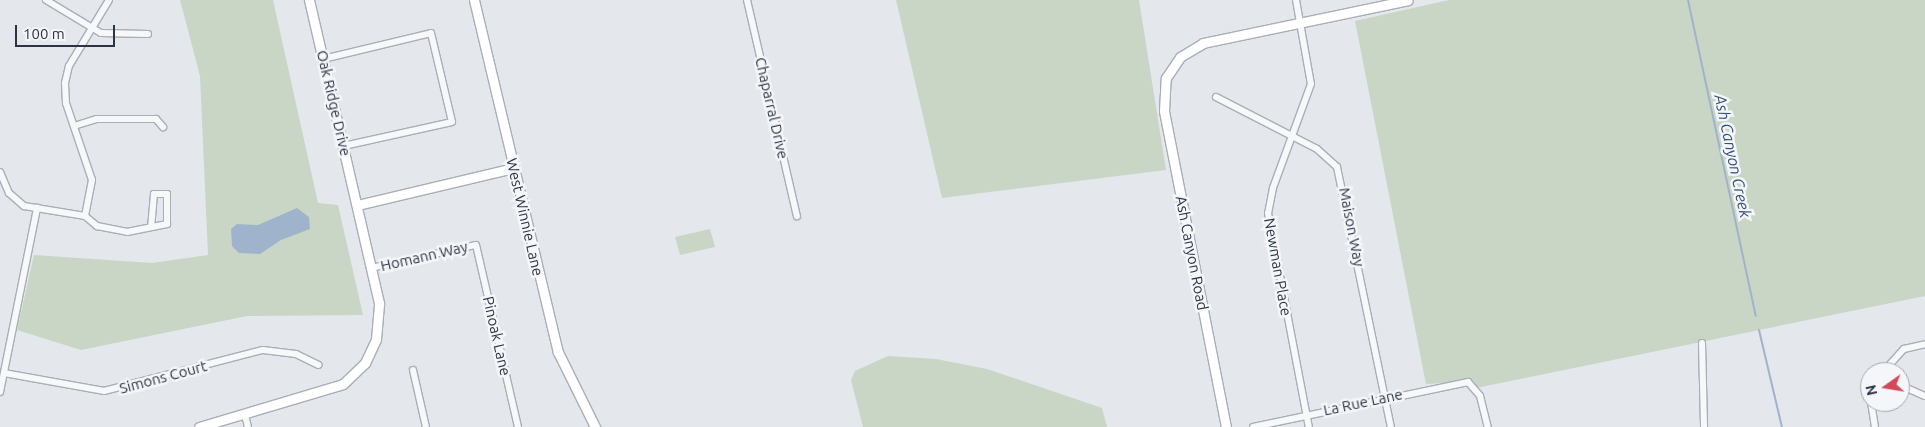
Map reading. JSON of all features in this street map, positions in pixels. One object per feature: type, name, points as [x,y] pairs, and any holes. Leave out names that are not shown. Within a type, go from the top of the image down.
[{"type":"street","points":[[46,0],[93,28],[108,34],[148,34]]},
{"type":"street","points":[[85,216],[92,180],[74,126],[65,84],[69,66],[109,0]]},
{"type":"street","name":"Oak Ridge Drive","points":[[199,427],[320,394],[343,384],[365,364],[380,316],[372,268],[310,0]]},
{"type":"street","name":"West Winnie Lane","points":[[474,0],[558,352],[595,427]]},
{"type":"street","name":"Chaparral Drive","points":[[746,0],[797,216]]},
{"type":"street","name":"Newman Place","points":[[1296,0],[1302,22],[1310,84],[1268,213],[1309,427]]},
{"type":"street","points":[[1302,22],[1408,0]]},
{"type":"street","name":"Ash Canyon Road","points":[[1226,427],[1164,111],[1166,78],[1180,57],[1203,43],[1302,22]]},
{"type":"street","points":[[323,60],[431,33],[452,122],[344,146]]},
{"type":"street","name":"Maison Way","points":[[1216,97],[1326,155],[1342,177],[1391,427]]},
{"type":"street","points":[[74,126],[97,119],[156,119],[162,127]]},
{"type":"street","points":[[357,205],[513,168]]},
{"type":"street","points":[[0,172],[15,201],[37,208],[85,216],[97,226],[127,232],[167,224],[166,194],[154,194],[151,227]]},
{"type":"street","points":[[0,392],[37,208]]},
{"type":"street","name":"Homann Way","points":[[372,268],[476,244]]},
{"type":"street","name":"Pinoak Lane","points":[[476,244],[518,427]]},
{"type":"street","points":[[1702,343],[1704,427]]},
{"type":"street","points":[[1892,362],[1904,349],[1925,344]]},
{"type":"street","name":"Simons Court","points":[[4,373],[104,391],[263,350],[296,354],[318,365]]},
{"type":"street","points":[[413,370],[426,427]]},
{"type":"street","name":"La Rue Lane","points":[[1253,427],[1458,382],[1473,384],[1488,427]]},
{"type":"street","points":[[1910,389],[1925,396]]},
{"type":"street","points":[[1873,412],[1875,427]]},
{"type":"street","points":[[245,414],[248,427]]},
{"type":"green space","points":[[180,0],[273,0],[318,203],[338,205],[363,315],[247,316],[81,350],[17,330],[34,255],[152,263],[208,255],[200,76]]},
{"type":"green space","points":[[896,0],[1139,0],[1166,170],[942,198]]},
{"type":"green space","points":[[1449,0],[1925,0],[1925,296],[1476,388],[1458,382],[1426,384],[1355,21]]},
{"type":"green space","points":[[710,229],[715,247],[680,255],[675,237]]},
{"type":"green space","points":[[888,356],[936,359],[987,369],[1102,408],[1107,427],[863,427],[851,380],[855,371]]},
{"type":"water","points":[[297,208],[309,217],[310,229],[281,240],[260,254],[239,253],[232,246],[231,229],[237,224],[258,225]]},
{"type":"waterway","name":"Ash Canyon Creek","points":[[1688,0],[1756,316]]},
{"type":"waterway","name":"Ash Canyon Creek","points":[[1759,330],[1782,427]]}]
